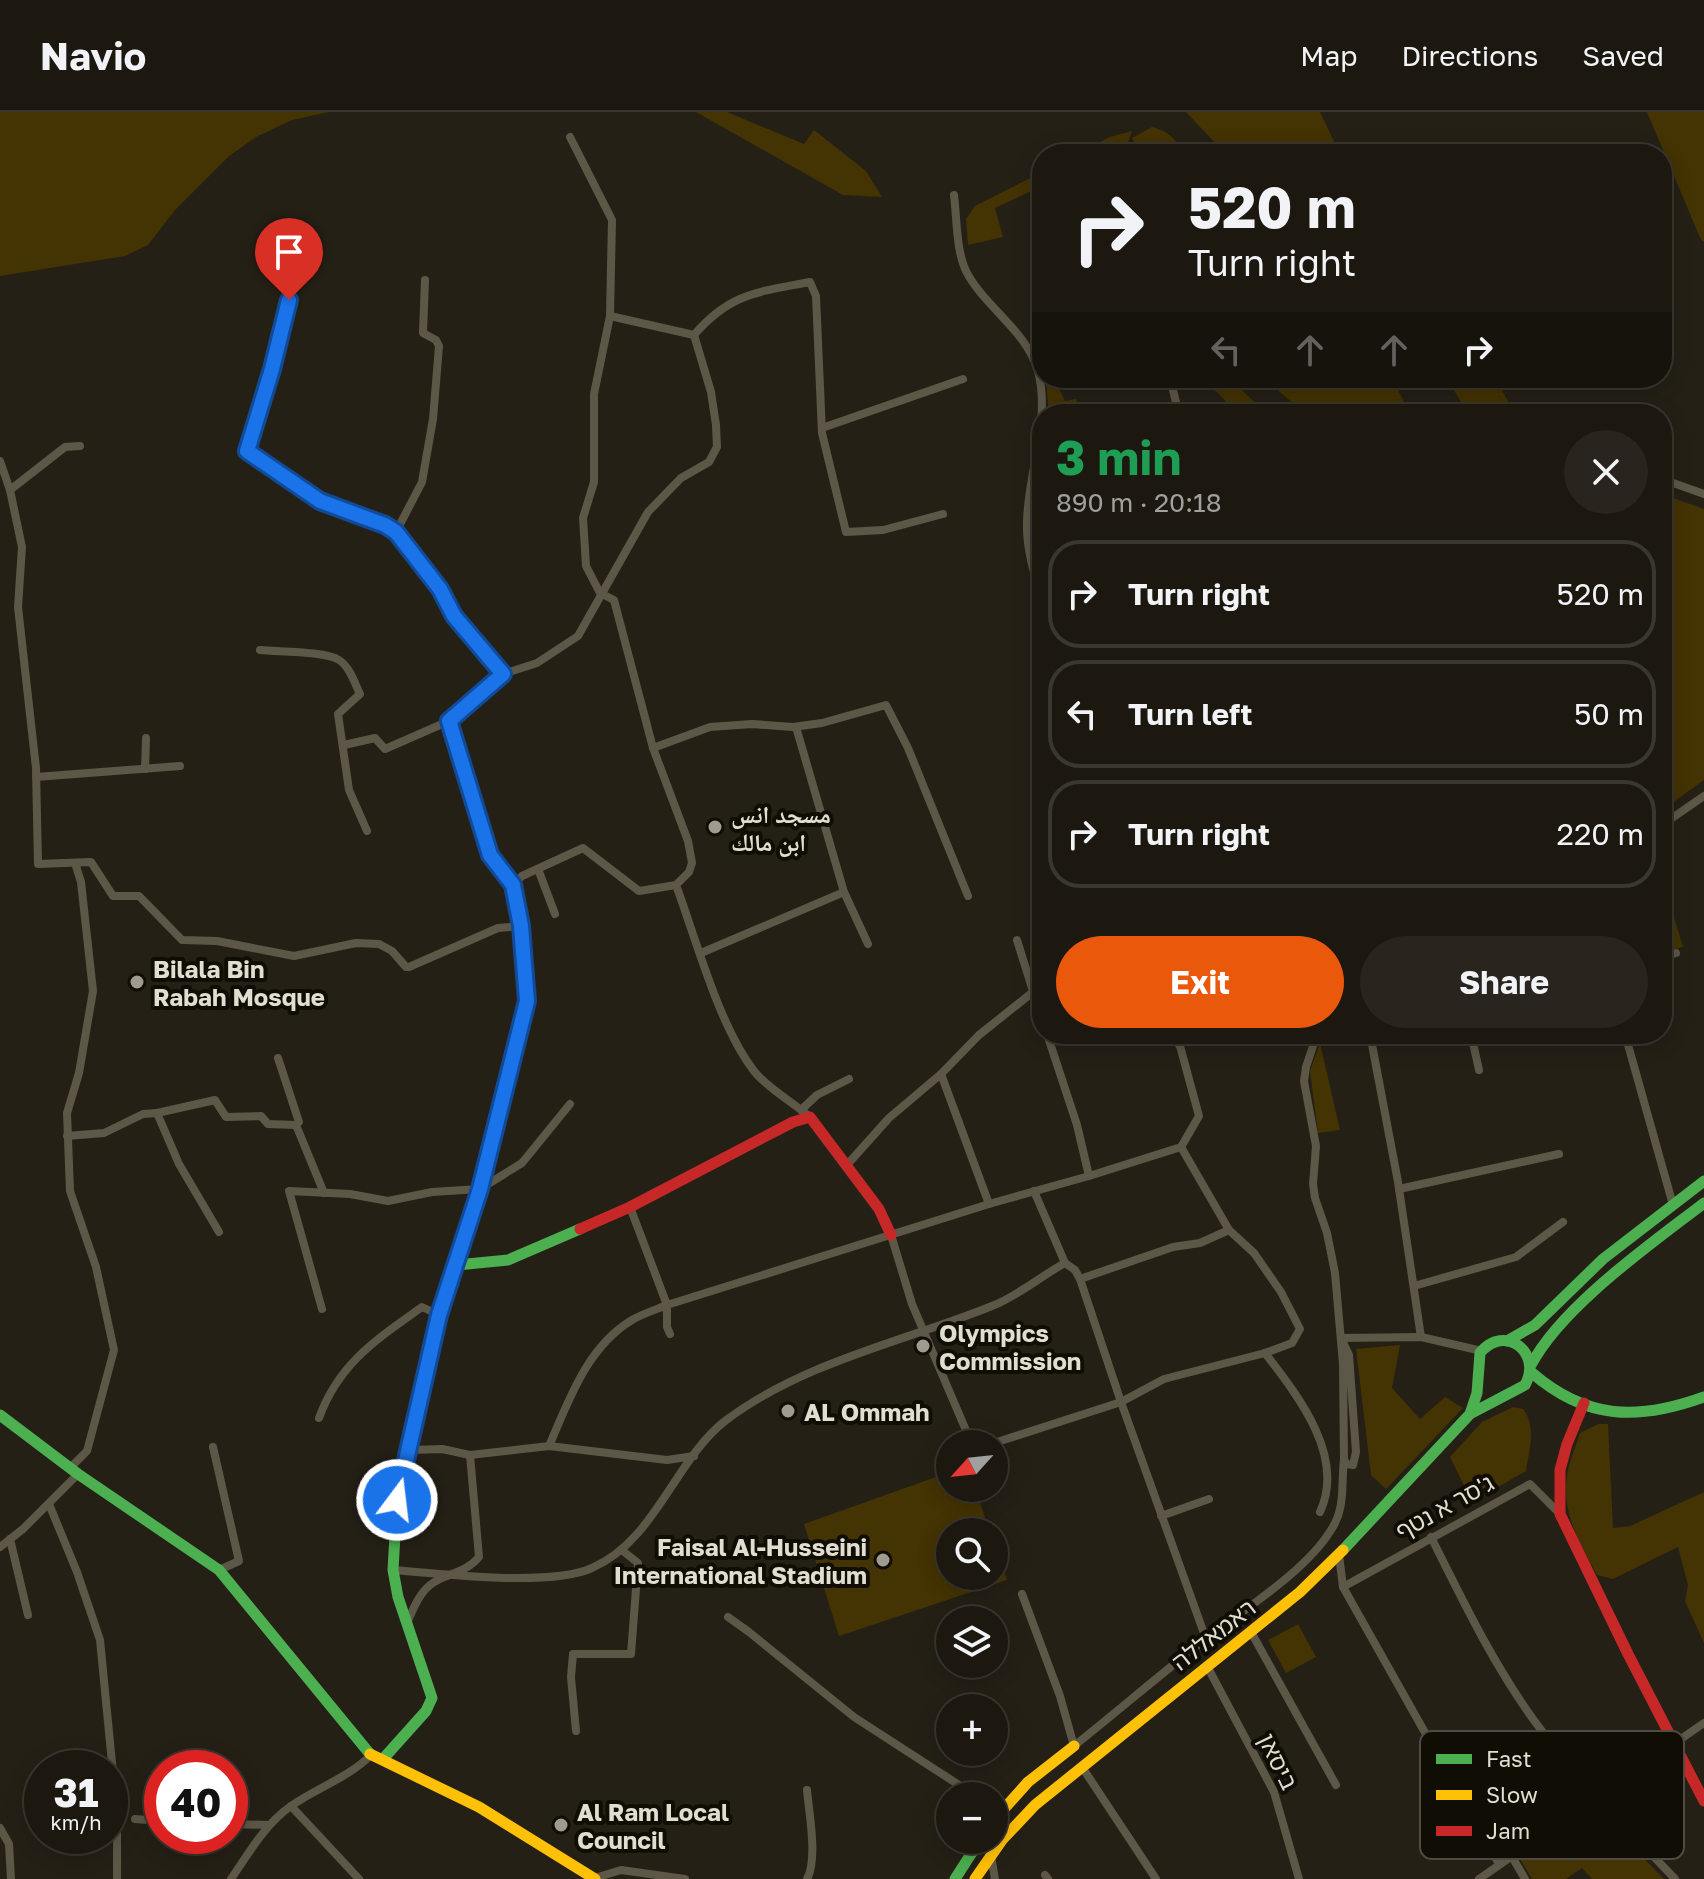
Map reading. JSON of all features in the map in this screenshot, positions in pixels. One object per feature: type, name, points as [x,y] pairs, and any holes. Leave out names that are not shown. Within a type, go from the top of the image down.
[{"type":"main road","points":[[377,1757],[426,1711],[432,1698],[393,1570],[397,1500],[439,1315],[457,1265],[508,1260],[630,1207],[806,1114],[879,1209],[891,1235]]},
{"type":"main road","points":[[1470,1414],[1478,1390],[1476,1368],[1482,1351],[1535,1325],[1603,1259],[1704,1181]]},
{"type":"main road","points":[[1512,1394],[1528,1381],[1531,1369],[1549,1339],[1600,1285],[1704,1203]]},
{"type":"main road","points":[[1507,1341],[1523,1349],[1531,1369],[1551,1387],[1584,1403],[1621,1414],[1643,1415],[1704,1397]]},
{"type":"main road","points":[[1478,1378],[1490,1392],[1512,1394],[1534,1385],[1551,1387]]},
{"type":"main road","name":"ראמאללה","points":[[975,1879],[1020,1819],[1300,1592],[1339,1555],[1470,1414],[1488,1401],[1512,1394]]},
{"type":"main road","points":[[1584,1403],[1560,1460],[1557,1478],[1560,1514],[1667,1731]]},
{"type":"main road","points":[[0,1415],[74,1471],[219,1570],[377,1757],[479,1807],[595,1879]]},
{"type":"main road","points":[[1008,1801],[1074,1746]]},
{"type":"main road","points":[[1684,1764],[1704,1801]]},
{"type":"main road","points":[[955,1879],[971,1854]]},
{"type":"street","points":[[513,885],[522,876],[583,848],[639,891],[676,885],[689,872],[692,863],[688,841],[653,748],[614,600],[600,593],[586,566],[583,518],[594,482],[594,394],[610,316],[612,220],[570,137]]},
{"type":"street","points":[[954,195],[965,269],[974,285],[1028,347],[1032,356]]},
{"type":"street","points":[[396,532],[422,482],[433,419],[439,346],[436,340],[423,333],[425,280]]},
{"type":"street","points":[[694,335],[712,315],[729,303],[765,291],[810,282],[816,296],[822,428],[846,532],[883,530],[943,514]]},
{"type":"street","points":[[289,300],[247,451],[320,501],[396,532],[440,589],[454,616],[503,674]]},
{"type":"street","points":[[610,316],[694,335]]},
{"type":"street","points":[[344,745],[375,738],[385,749],[449,721],[503,674],[537,663],[578,636],[648,512],[681,478],[709,462],[717,447],[711,392],[694,335]]},
{"type":"street","points":[[822,428],[963,379]]},
{"type":"street","points":[[10,490],[65,447],[80,446]]},
{"type":"street","points":[[0,461],[10,490],[22,547],[18,607],[36,777],[38,864],[91,862],[113,896],[139,896],[182,940],[217,941],[294,956],[356,943],[379,944],[392,951],[406,967],[498,928],[521,926]]},
{"type":"street","points":[[1672,483],[1704,494]]},
{"type":"street","points":[[1032,485],[1027,519],[1032,559]]},
{"type":"street","points":[[260,650],[340,660],[352,676],[360,694],[338,714],[349,790],[367,831]]},
{"type":"street","points":[[653,748],[710,727],[752,724],[796,727],[886,705],[908,748],[951,861],[968,896]]},
{"type":"street","points":[[449,721],[490,855],[513,885],[521,926],[527,1001],[480,1189],[457,1265]]},
{"type":"street","points":[[796,727],[844,892],[868,944]]},
{"type":"street","points":[[145,769],[146,738]]},
{"type":"street","points":[[36,777],[180,766]]},
{"type":"street","points":[[1672,818],[1704,796]]},
{"type":"street","points":[[0,1547],[49,1504],[87,1451],[114,1350],[96,1267],[70,1191],[67,1113],[79,1073],[93,991],[81,882],[75,863]]},
{"type":"street","points":[[538,869],[555,914]]},
{"type":"street","points":[[676,885],[716,996],[740,1051],[756,1074],[806,1114],[817,1095],[849,1079]]},
{"type":"street","points":[[701,953],[844,892]]},
{"type":"street","points":[[1017,940],[1032,989]]},
{"type":"street","points":[[1672,954],[1676,953]]},
{"type":"street","points":[[846,1166],[889,1118],[941,1074],[1000,1016],[1032,993]]},
{"type":"street","points":[[1050,1044],[1077,1125],[1089,1176]]},
{"type":"street","points":[[549,1446],[578,1380],[605,1341],[632,1320],[667,1305],[1181,1147],[1199,1116],[1178,1044]]},
{"type":"street","points":[[1022,1594],[1060,1696],[1074,1746],[1264,1595],[1333,1528],[1342,1503],[1344,1459],[1341,1338],[1335,1273],[1313,1184],[1316,1146],[1304,1081],[1314,1044]]},
{"type":"street","points":[[1372,1044],[1399,1189],[1421,1337]]},
{"type":"street","points":[[1473,1044],[1479,1070]]},
{"type":"street","points":[[1628,1044],[1673,1205]]},
{"type":"street","points":[[278,1058],[299,1122],[296,1125]]},
{"type":"street","points":[[941,1074],[989,1204]]},
{"type":"street","points":[[67,1136],[104,1133],[143,1114],[215,1100],[226,1117],[261,1116],[268,1124],[296,1125]]},
{"type":"street","points":[[322,1309],[289,1191],[388,1201],[432,1192],[480,1189],[522,1163],[570,1104]]},
{"type":"street","points":[[157,1113],[179,1164],[219,1232]]},
{"type":"street","points":[[296,1125],[324,1193]]},
{"type":"street","points":[[1008,1439],[1121,1402],[1164,1379],[1292,1343],[1300,1329],[1281,1292],[1254,1253],[1229,1230],[1181,1147]]},
{"type":"street","points":[[1399,1189],[1559,1154]]},
{"type":"street","points":[[1034,1191],[1065,1263],[1075,1270],[1080,1279],[1206,1639]]},
{"type":"street","points":[[630,1207],[667,1305],[670,1334]]},
{"type":"street","points":[[1414,1286],[1516,1257],[1563,1222]]},
{"type":"street","points":[[1080,1279],[1173,1247],[1200,1243],[1229,1230]]},
{"type":"street","points":[[891,1235],[912,1304],[966,1430]]},
{"type":"street","points":[[393,1570],[544,1577],[591,1570],[623,1551],[723,1422],[774,1390],[819,1368],[995,1305],[1065,1263]]},
{"type":"street","points":[[319,1418],[327,1395],[365,1348],[422,1307],[439,1315]]},
{"type":"street","points":[[1341,1338],[1421,1337],[1482,1351]]},
{"type":"street","points":[[1265,1353],[1313,1422],[1328,1476],[1326,1498],[1320,1512]]},
{"type":"street","points":[[410,1450],[442,1449],[470,1455],[549,1446],[667,1460],[694,1456]]},
{"type":"street","points":[[213,1447],[239,1561],[219,1570]]},
{"type":"street","points":[[407,1623],[419,1597],[431,1584],[472,1566],[479,1557],[470,1455]]},
{"type":"street","name":"ג'סר א נטף","points":[[1343,1587],[1530,1484],[1560,1514]]},
{"type":"street","points":[[1161,1516],[1209,1499]]},
{"type":"street","points":[[49,1504],[100,1640],[117,1814],[117,1879]]},
{"type":"street","points":[[1431,1537],[1483,1641],[1542,1731]]},
{"type":"street","points":[[10,1539],[28,1615]]},
{"type":"street","points":[[576,1731],[571,1677],[573,1654],[631,1654],[638,1563],[623,1551]]},
{"type":"street","points":[[1339,1555],[1343,1587],[1424,1731]]},
{"type":"street","points":[[728,1617],[854,1717],[954,1782]]},
{"type":"street","points":[[1251,1632],[1336,1785]]},
{"type":"street","name":"ביסאן","points":[[1207,1666],[1274,1792],[1299,1879]]},
{"type":"street","points":[[1684,1737],[1704,1723]]},
{"type":"street","points":[[231,1879],[269,1825],[291,1806],[377,1757]]},
{"type":"street","points":[[1082,1767],[1156,1879]]},
{"type":"street","points":[[807,1790],[811,1834],[807,1879]]},
{"type":"street","points":[[291,1806],[359,1879]]},
{"type":"street","points":[[135,1819],[144,1820]]},
{"type":"street","points":[[248,1824],[269,1825]]},
{"type":"street","points":[[0,1828],[11,1879]]},
{"type":"street","points":[[991,1855],[995,1879]]},
{"type":"street","points":[[1496,1859],[1499,1864]]},
{"type":"street","points":[[1479,1879],[1506,1859]]},
{"type":"street","points":[[1513,1859],[1525,1879]]},
{"type":"street","points":[[1656,1859],[1675,1879]]},
{"type":"street","points":[[595,1879],[621,1870],[685,1879]]},
{"type":"shaded area","points":[[0,112],[329,112],[292,120],[256,137],[228,157],[175,210],[148,245],[125,256],[0,276]]},
{"type":"shaded area","points":[[696,112],[727,112],[804,144],[814,130],[866,171],[882,197],[843,195]]},
{"type":"shaded area","points":[[1186,112],[1320,112],[1335,144],[1216,144]]},
{"type":"shaded area","points":[[1647,112],[1704,112],[1704,242],[1672,171],[1672,144],[1660,144]]},
{"type":"shaded area","points":[[1152,127],[1171,136],[1178,144],[1135,144],[1132,138]]},
{"type":"shaded area","points":[[1132,131],[1127,144],[1096,144]]},
{"type":"shaded area","points":[[1032,177],[1032,191],[995,208],[1003,237],[968,245],[966,219],[975,206]]},
{"type":"shaded area","points":[[1047,388],[1059,388],[1065,401],[1076,399],[1078,404],[1048,404]]},
{"type":"shaded area","points":[[1211,388],[1240,388],[1256,404],[1228,404]]},
{"type":"shaded area","points":[[1275,388],[1397,388],[1405,404],[1294,404]]},
{"type":"shaded area","points":[[1453,388],[1501,388],[1509,404],[1462,404]]},
{"type":"shaded area","points":[[1672,498],[1704,509],[1704,780],[1672,803]]},
{"type":"shaded area","points":[[1672,911],[1683,947],[1672,950]]},
{"type":"shaded area","points":[[1320,1044],[1340,1130],[1318,1133],[1310,1071]]},
{"type":"shaded area","points":[[1400,1345],[1392,1388],[1420,1419],[1445,1397],[1463,1408],[1386,1489],[1371,1475],[1356,1349]]},
{"type":"shaded area","points":[[1513,1407],[1523,1409],[1530,1423],[1526,1471],[1472,1502],[1450,1457],[1482,1422]]},
{"type":"shaded area","points":[[1598,1424],[1608,1424],[1613,1528],[1630,1526],[1704,1492],[1704,1643],[1685,1601],[1688,1585],[1678,1547],[1613,1579],[1597,1575],[1578,1539],[1569,1515],[1567,1475],[1580,1433]]},
{"type":"shaded area","name":"Faisal Al-Husseini International Stadium","points":[[936,1477],[936,1502],[980,1502],[985,1518],[936,1518],[936,1590],[977,1590],[839,1636],[804,1524]]},
{"type":"shaded area","points":[[1298,1624],[1316,1657],[1286,1673],[1268,1640]]},
{"type":"shaded area","points":[[1520,1859],[1645,1859],[1664,1879],[1592,1879],[1582,1868],[1566,1879],[1532,1879]]},
{"type":"traffic: fast","points":[[1507,1341],[1535,1325],[1603,1259],[1704,1181]]},
{"type":"traffic: fast","points":[[1531,1365],[1545,1343],[1585,1299],[1704,1203]]},
{"type":"traffic: fast","points":[[383,1759],[426,1711],[432,1698],[398,1597],[393,1570],[397,1500],[439,1315],[457,1265],[508,1260],[580,1229]]},
{"type":"traffic: fast","points":[[1343,1550],[1470,1414],[1525,1385],[1529,1362],[1518,1345],[1500,1341],[1490,1344],[1480,1353],[1477,1393],[1470,1414]]},
{"type":"traffic: fast","points":[[1531,1372],[1572,1400],[1613,1412],[1657,1410],[1704,1397]]},
{"type":"traffic: fast","points":[[0,1415],[78,1474],[219,1570],[370,1754]]},
{"type":"traffic: fast","points":[[955,1879],[971,1854]]},
{"type":"traffic: slow","points":[[975,1879],[1002,1840],[1035,1805],[1300,1592],[1343,1550]]},
{"type":"traffic: slow","points":[[1008,1804],[1028,1782],[1074,1746]]},
{"type":"traffic: slow","points":[[370,1754],[479,1807],[595,1879]]},
{"type":"traffic: jam","points":[[580,1229],[630,1207],[793,1122],[810,1117],[879,1209],[891,1235]]},
{"type":"traffic: jam","points":[[1584,1403],[1560,1470],[1560,1514],[1668,1731]]},
{"type":"traffic: jam","points":[[1684,1762],[1704,1801]]},
{"type":"place","name":"مسجد انس ابن مالك","points":[[715,827]]},
{"type":"place","name":"Bilala Bin Rabah Mosque","points":[[137,982]]},
{"type":"place","name":"Olympics Commission","points":[[923,1346]]},
{"type":"place","name":"AL Ommah","points":[[788,1411]]},
{"type":"place","name":"Faisal Al-Husseini International Stadium","points":[[883,1560]]},
{"type":"place","name":"Al Ram Local Council","points":[[561,1825]]},
{"type":"route","points":[[289,300],[247,451],[320,501],[396,532],[440,589],[454,616],[503,674],[449,721],[490,855],[513,885],[521,926],[527,1001],[480,1189],[439,1315],[397,1500]]}]
